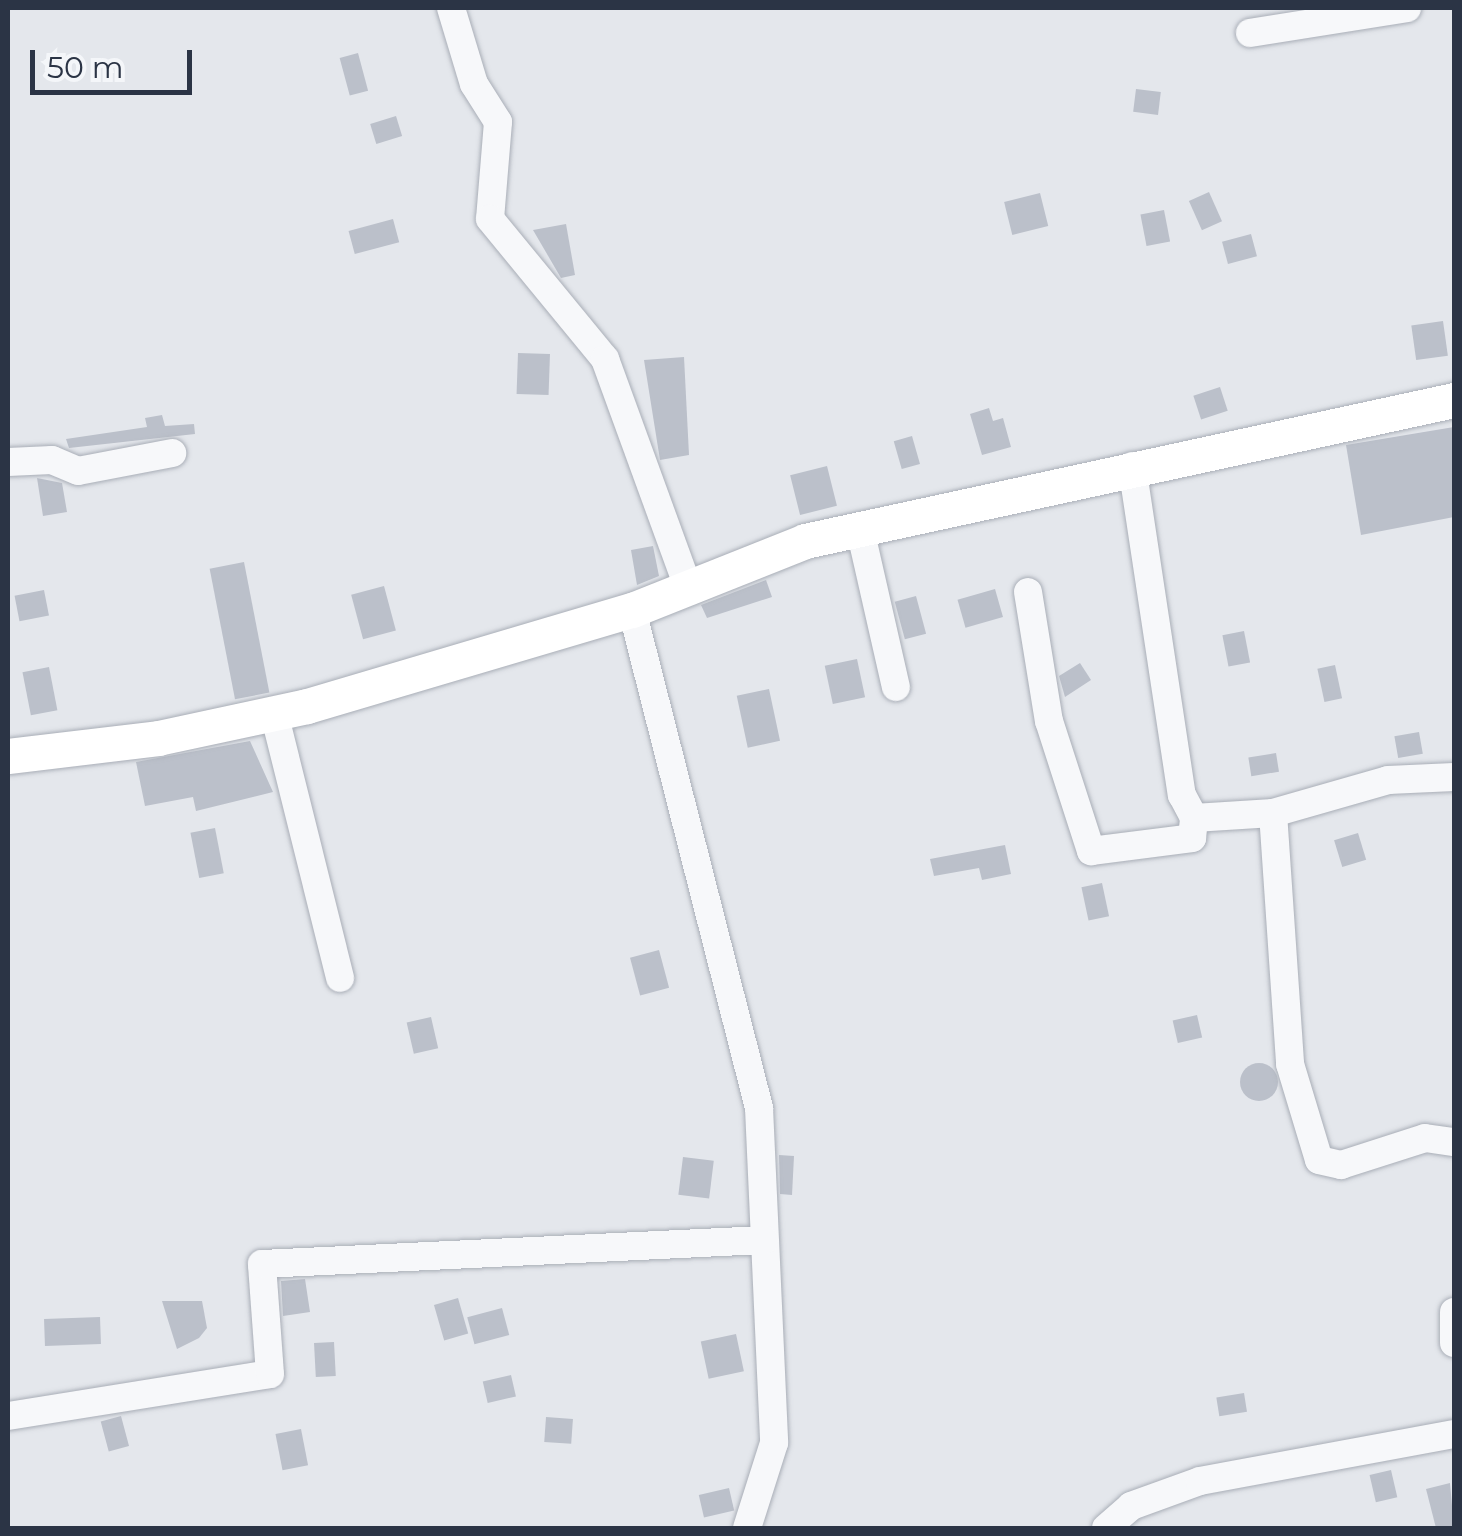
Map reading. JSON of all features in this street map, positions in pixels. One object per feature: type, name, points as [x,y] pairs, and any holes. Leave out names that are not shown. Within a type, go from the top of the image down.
[{"type":"main road","points":[[8,756],[274,713],[632,610],[860,529],[1132,466],[1454,400]]},
{"type":"street","points":[[451,8],[474,84],[498,122],[490,218],[526,251],[545,292],[606,358],[688,587]]},
{"type":"street","points":[[1250,32],[1407,8]]},
{"type":"street","points":[[8,462],[52,460],[78,471],[172,454]]},
{"type":"street","points":[[1028,592],[1049,721],[1091,851],[1192,838],[1194,818],[1182,795],[1132,466]]},
{"type":"street","points":[[860,529],[896,687]]},
{"type":"street","points":[[632,610],[759,1108],[774,1443],[747,1528]]},
{"type":"street","points":[[274,713],[340,978]]},
{"type":"street","points":[[1194,818],[1273,813],[1388,780],[1454,778]]},
{"type":"street","points":[[1273,813],[1290,1064],[1318,1160],[1341,1166],[1425,1138],[1454,1142]]},
{"type":"street","points":[[8,1416],[270,1374],[262,1264],[764,1240]]},
{"type":"street","points":[[1454,1312],[1454,1343]]},
{"type":"street","points":[[1106,1528],[1131,1506],[1200,1481],[1454,1434]]},
{"type":"building","points":[[358,53],[368,91],[350,96],[340,58]]},
{"type":"building","points":[[1136,89],[1161,92],[1158,115],[1133,112]]},
{"type":"building","points":[[396,116],[402,136],[376,144],[370,124]]},
{"type":"building","points":[[1209,192],[1222,221],[1202,230],[1189,201]]},
{"type":"building","points":[[1040,193],[1048,226],[1012,235],[1004,202]]},
{"type":"building","points":[[1164,210],[1170,241],[1147,246],[1140,215]]},
{"type":"building","points":[[393,219],[399,242],[355,254],[349,231]]},
{"type":"building","points":[[566,224],[575,275],[561,278],[533,230]]},
{"type":"building","points":[[1251,234],[1257,256],[1228,264],[1222,242]]},
{"type":"building","points":[[1443,321],[1448,356],[1416,360],[1411,325]]},
{"type":"building","points":[[518,353],[550,354],[549,395],[517,394]]},
{"type":"building","points":[[684,357],[689,455],[660,460],[644,360]]},
{"type":"building","points":[[1220,387],[1228,411],[1201,419],[1193,396]]},
{"type":"building","points":[[989,408],[993,421],[1003,418],[1011,447],[982,455],[970,414]]},
{"type":"building","points":[[162,415],[165,426],[194,424],[195,434],[69,448],[66,439],[147,427],[145,418]]},
{"type":"building","points":[[1454,427],[1454,517],[1361,535],[1346,445]]},
{"type":"building","points":[[912,436],[920,464],[902,469],[894,441]]},
{"type":"building","points":[[827,466],[837,506],[800,515],[790,475]]},
{"type":"building","points":[[37,478],[62,483],[67,512],[43,516]]},
{"type":"building","points":[[653,546],[659,576],[637,585],[631,550]]},
{"type":"building","points":[[244,562],[269,693],[235,699],[210,569]]},
{"type":"building","points":[[766,580],[772,597],[707,618],[701,605]]},
{"type":"building","points":[[384,586],[396,630],[363,639],[351,595]]},
{"type":"building","points":[[995,589],[1003,617],[966,628],[958,600]]},
{"type":"building","points":[[44,590],[49,616],[20,621],[15,596]]},
{"type":"building","points":[[916,596],[926,634],[905,639],[895,602]]},
{"type":"building","points":[[1244,631],[1250,662],[1229,667],[1222,635]]},
{"type":"building","points":[[857,659],[865,697],[833,704],[825,666]]},
{"type":"building","points":[[1080,663],[1091,680],[1065,697],[1059,676]]},
{"type":"building","points":[[1335,665],[1342,698],[1324,702],[1317,669]]},
{"type":"building","points":[[49,667],[57,710],[31,715],[22,672]]},
{"type":"building","points":[[769,689],[780,741],[748,748],[737,696]]},
{"type":"building","points":[[1419,732],[1423,754],[1398,758],[1394,736]]},
{"type":"building","points":[[250,741],[273,792],[196,811],[193,797],[145,806],[136,762]]},
{"type":"building","points":[[1276,753],[1279,772],[1251,776],[1248,757]]},
{"type":"building","points":[[215,828],[224,873],[199,878],[190,833]]},
{"type":"building","points":[[1358,833],[1366,860],[1342,867],[1334,840]]},
{"type":"building","points":[[1005,845],[1011,874],[982,880],[979,868],[934,876],[930,859]]},
{"type":"building","points":[[1102,883],[1109,916],[1089,921],[1081,887]]},
{"type":"building","points":[[659,950],[669,988],[640,995],[630,958]]},
{"type":"building","points":[[1197,1015],[1202,1037],[1178,1043],[1173,1021]]},
{"type":"building","points":[[431,1017],[438,1048],[414,1054],[407,1023]]},
{"type":"building","points":[[1259,1063],[1272,1069],[1278,1082],[1272,1095],[1259,1101],[1246,1095],[1240,1082],[1246,1069]]},
{"type":"building","points":[[779,1155],[794,1156],[792,1195],[780,1194]]},
{"type":"building","points":[[683,1157],[714,1161],[709,1198],[678,1195]]},
{"type":"building","points":[[305,1279],[310,1312],[283,1316],[281,1281]]},
{"type":"building","points":[[458,1298],[468,1334],[444,1340],[434,1305]]},
{"type":"building","points":[[162,1301],[202,1301],[207,1328],[199,1338],[177,1349]]},
{"type":"building","points":[[502,1308],[509,1335],[474,1344],[467,1317]]},
{"type":"building","points":[[100,1317],[101,1344],[45,1346],[44,1319]]},
{"type":"building","points":[[736,1334],[744,1371],[709,1379],[701,1341]]},
{"type":"building","points":[[334,1342],[336,1376],[316,1377],[314,1343]]},
{"type":"building","points":[[511,1375],[516,1396],[488,1403],[483,1382]]},
{"type":"building","points":[[1244,1393],[1247,1412],[1219,1416],[1216,1397]]},
{"type":"building","points":[[121,1416],[129,1446],[109,1451],[101,1421]]},
{"type":"building","points":[[546,1417],[573,1419],[571,1444],[544,1442]]},
{"type":"building","points":[[301,1429],[308,1465],[283,1470],[275,1434]]},
{"type":"building","points":[[1391,1470],[1397,1497],[1376,1502],[1370,1475]]},
{"type":"building","points":[[1450,1483],[1454,1528],[1436,1528],[1426,1489]]},
{"type":"building","points":[[729,1488],[734,1510],[704,1517],[699,1495]]}]
